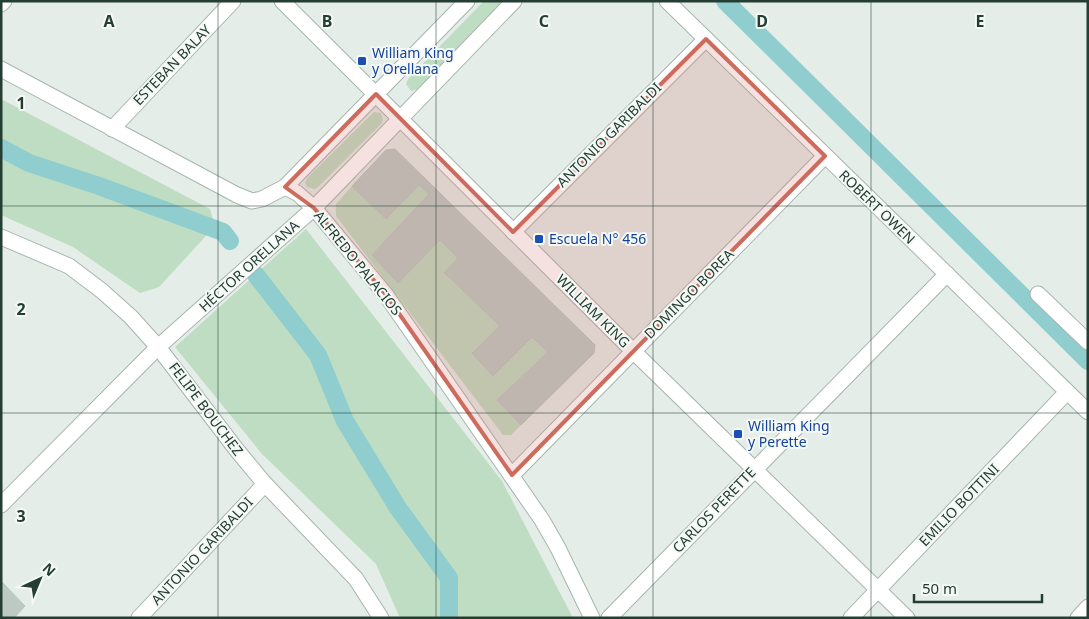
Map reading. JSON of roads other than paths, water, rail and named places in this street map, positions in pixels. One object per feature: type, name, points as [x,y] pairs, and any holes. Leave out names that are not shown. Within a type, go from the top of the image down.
[{"type":"street","name":"ESTEBAN BALAY","points":[[112,129],[233,1]]},
{"type":"street","name":"WILLIAM KING","points":[[282,1],[633,351],[907,618]]},
{"type":"street","points":[[1,70],[208,180],[252,201],[262,199],[285,187],[466,1]]},
{"type":"street","name":"HÉCTOR ORELLANA","points":[[1,505],[158,347],[314,208],[514,1]]},
{"type":"street","name":"ROBERT OWEN","points":[[667,1],[1088,412]]},
{"type":"street","name":"ANTONIO GARIBALDI","points":[[513,232],[706,39]]},
{"type":"street","name":"DOMINGO BOREA","points":[[512,475],[825,156]]},
{"type":"street","name":"ALFREDO PALACIOS","points":[[285,187],[297,193],[314,208],[386,295],[542,520],[592,618]]},
{"type":"street","name":"FELIPE BOUCHEZ","points":[[3,240],[69,266],[102,291],[131,318],[158,347],[236,450],[265,484],[356,579],[377,616]]},
{"type":"street","name":"CARLOS PERETTE","points":[[609,618],[947,274]]},
{"type":"street","points":[[1038,294],[1088,342]]},
{"type":"street","name":"EMILIO BOTTINI","points":[[851,618],[1067,392]]},
{"type":"street","name":"ANTONIO GARIBALDI","points":[[139,618],[265,484]]},
{"type":"street","points":[[1078,618],[1088,607]]},
{"type":"waterway","points":[[725,1],[1088,361]]},
{"type":"waterway","points":[[1,148],[29,163],[99,186],[223,232],[230,241]]},
{"type":"waterway","points":[[256,275],[318,355],[345,421],[398,508],[449,578],[449,618]]},
{"type":"place","name":"William King y Orellana","points":[[362,61]]},
{"type":"place","name":"Escuela N° 456","points":[[539,239]]},
{"type":"place","name":"William King y Perette","points":[[738,434]]}]
